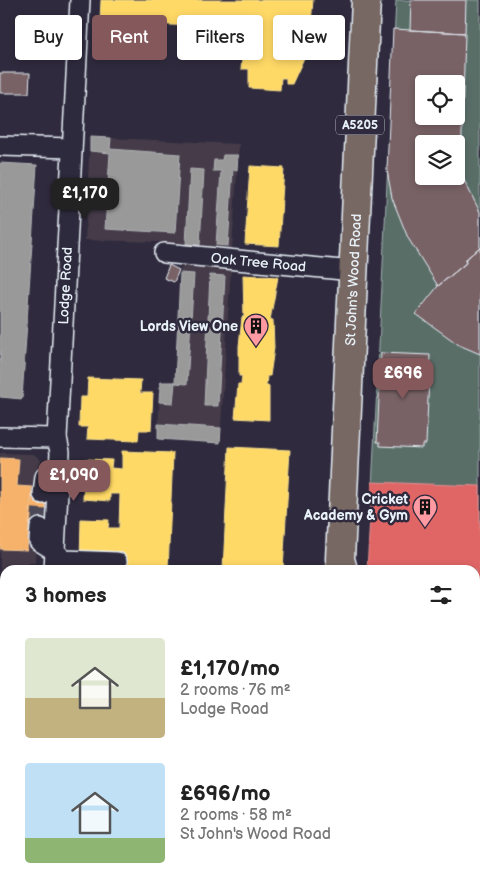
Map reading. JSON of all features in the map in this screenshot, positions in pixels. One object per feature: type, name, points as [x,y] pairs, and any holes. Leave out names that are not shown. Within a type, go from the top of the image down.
[{"type":"highway","name":"St John's Wood Road","points":[[339,565],[366,0]]},
{"type":"street","name":"Lodge Road","points":[[54,565],[59,468],[57,438],[80,0]]},
{"type":"street","points":[[0,146],[72,148]]},
{"type":"street","name":"Oak Tree Road","points":[[164,253],[354,271]]},
{"type":"street","points":[[0,437],[57,438]]},
{"type":"street","points":[[43,494],[45,477],[59,468]]},
{"type":"street","points":[[40,528],[39,541],[55,550],[64,560],[117,562]]},
{"type":"shaded area","points":[[90,137],[239,144],[232,249],[158,242],[85,240]]},
{"type":"shaded area","points":[[181,264],[231,268],[220,443],[158,439],[160,382],[175,381]]},
{"type":"shaded area","points":[[0,453],[34,454],[41,460],[35,563],[0,565]]},
{"type":"green space","points":[[396,0],[480,0],[480,565],[368,565]]},
{"type":"building: Homes","points":[[101,0],[313,0],[312,15],[273,15],[273,60],[303,60],[292,84],[286,84],[286,78],[281,78],[280,90],[249,88],[249,69],[241,69],[242,60],[263,60],[263,15],[177,15],[177,25],[167,25],[167,15],[100,15]]},
{"type":"building: Homes","points":[[250,166],[284,168],[279,246],[245,244]]},
{"type":"building: Homes","name":"Lords View One","points":[[243,275],[278,277],[270,320],[273,320],[274,348],[270,376],[267,376],[266,386],[269,386],[269,420],[235,418],[238,384],[241,384],[242,376],[239,376],[239,346],[242,317],[244,317]]},
{"type":"building: Homes","points":[[88,378],[141,380],[140,393],[153,393],[151,430],[139,430],[138,441],[87,439],[88,427],[79,427],[80,397],[87,397]]},
{"type":"building: Homes","points":[[229,447],[290,450],[283,565],[223,565]]},
{"type":"building: Homes","points":[[122,451],[173,453],[168,565],[100,565],[80,559],[81,519],[109,520],[108,528],[119,528],[120,494],[110,494],[110,501],[83,499],[85,459],[112,460],[111,468],[122,469]]},
{"type":"building: Shops","name":"Cricket Academy & Gym","points":[[372,482],[480,486],[480,565],[367,565]]},
{"type":"building: Health","points":[[0,458],[19,459],[17,486],[32,487],[27,550],[0,549]]},
{"type":"building: Health","points":[[32,493],[47,494],[43,528],[29,526]]},
{"type":"building: Industry","points":[[90,137],[111,138],[110,149],[180,154],[175,233],[105,229],[110,153],[90,151]]},
{"type":"building: Industry","points":[[223,155],[238,155],[237,170],[233,169],[228,246],[216,245],[221,171],[213,171],[214,160],[222,160]]},
{"type":"building: Industry","points":[[0,163],[37,165],[22,399],[0,397]]},
{"type":"building: Industry","points":[[190,169],[204,170],[200,245],[186,244]]},
{"type":"building: Industry","points":[[180,273],[194,274],[187,384],[175,383],[173,403],[159,402],[160,382],[175,382]]},
{"type":"building: Industry","points":[[210,275],[225,276],[218,406],[204,406]]},
{"type":"building: Industry","points":[[158,424],[221,428],[220,443],[158,439]]},
{"type":"building: Other","points":[[411,0],[466,0],[465,33],[410,30]]},
{"type":"building: Other","points":[[393,29],[465,33],[464,75],[415,75],[415,125],[462,125],[462,135],[415,135],[415,185],[465,185],[465,182],[480,212],[480,247],[465,260],[466,263],[438,286],[408,238],[392,198],[387,170]]},
{"type":"building: Other","points":[[0,73],[30,73],[29,93],[0,93]]},
{"type":"building: Other","points":[[480,247],[480,354],[459,345],[416,314],[438,286],[466,263],[465,260]]},
{"type":"building: Other","points":[[169,265],[179,270],[174,282],[164,278]]},
{"type":"building: Other","points":[[381,353],[430,355],[426,444],[422,444],[422,448],[380,446],[380,442],[377,442]]},
{"type":"tunnel","points":[[40,528],[43,494]]},
{"type":"place","name":"Lords View One","points":[[256,347]]},
{"type":"place","name":"Cricket Academy & Gym","points":[[425,528]]}]
